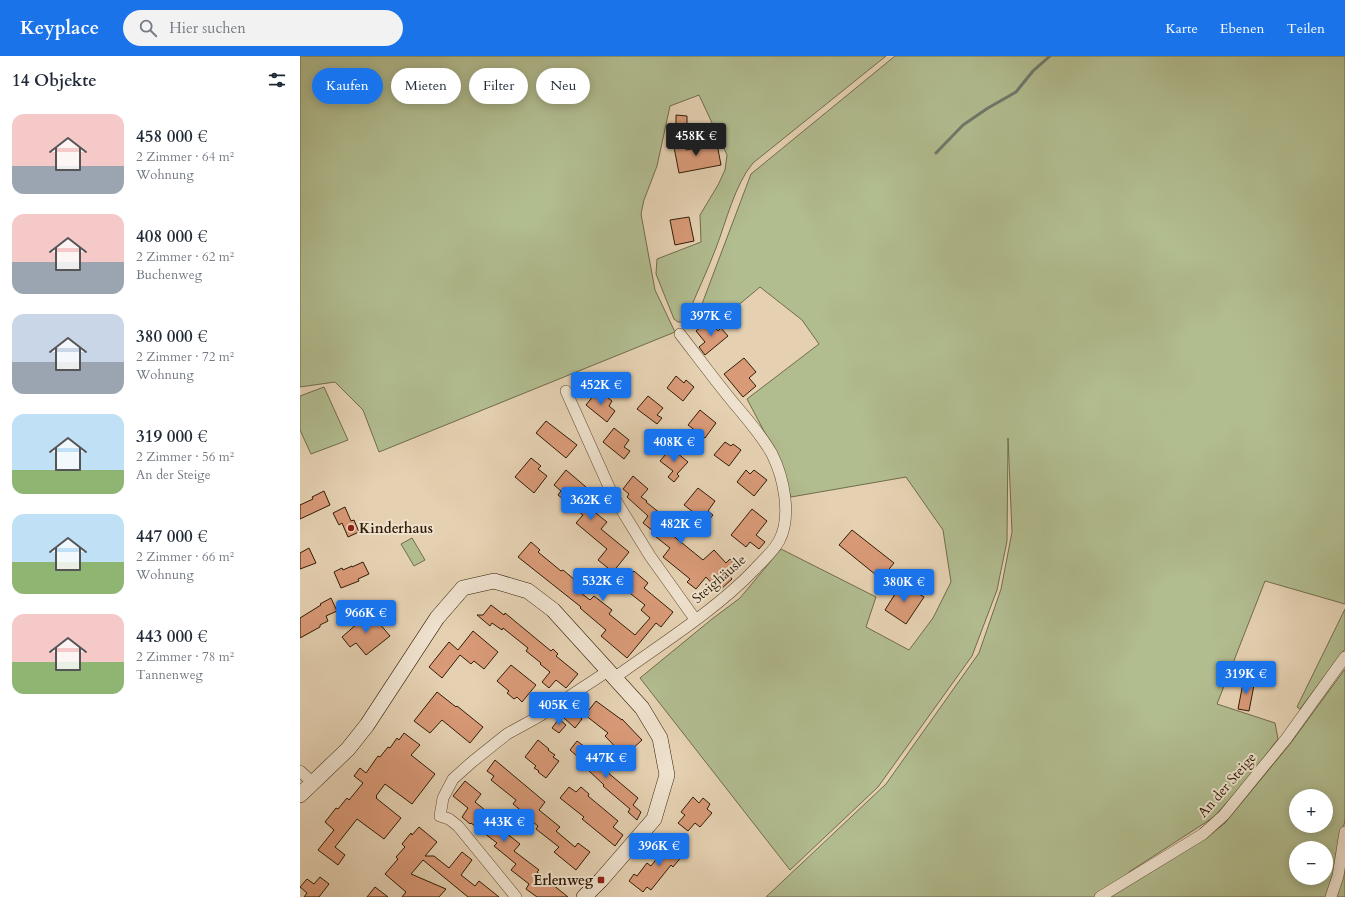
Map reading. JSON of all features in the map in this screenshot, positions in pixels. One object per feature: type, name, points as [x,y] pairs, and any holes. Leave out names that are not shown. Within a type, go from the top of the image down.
[{"type":"street","name":"Steighäusle","points":[[516,897],[458,826],[449,819],[440,816],[443,798],[453,779],[507,734],[611,674],[695,619],[740,586],[768,556],[779,541],[785,525],[785,492],[771,453],[759,434],[680,334]]},
{"type":"street","points":[[566,392],[613,496],[650,556],[695,619]]},
{"type":"street","points":[[300,795],[348,749],[367,725],[437,618],[463,588],[494,581],[528,591],[553,610],[642,708],[660,738],[667,775],[654,819],[601,880],[584,897]]},
{"type":"street","name":"An der Steige","points":[[1100,897],[1203,834],[1224,815],[1286,738],[1345,658]]},
{"type":"street","points":[[300,771],[313,783]]},
{"type":"street","points":[[1331,897],[1338,876],[1345,832]]},
{"type":"green space","points":[[300,56],[886,56],[753,163],[741,181],[736,192],[713,257],[687,317],[683,322],[678,322],[674,319],[656,274],[657,259],[701,242],[700,215],[725,170],[727,155],[699,95],[670,106],[657,166],[644,200],[641,214],[655,290],[675,332],[379,452],[363,410],[335,382],[300,387]]},
{"type":"green space","points":[[895,56],[1345,56],[1345,604],[1265,581],[1217,704],[1275,723],[1278,739],[1248,778],[1214,817],[1129,872],[1132,882],[1206,838],[1225,823],[1290,744],[1345,669],[1345,820],[1333,878],[1333,841],[1289,841],[1289,885],[1331,885],[1329,897],[766,897],[886,784],[979,653],[1001,589],[1012,532],[1008,438],[1007,541],[997,590],[972,656],[878,787],[790,870],[640,678],[740,598],[781,549],[876,597],[866,627],[909,650],[933,618],[951,582],[943,530],[906,477],[791,497],[775,452],[747,399],[819,344],[802,320],[760,287],[717,323],[702,304],[751,174]]},
{"type":"green space","points":[[324,387],[348,440],[311,454],[300,430],[300,396]]},
{"type":"green space","points":[[412,538],[425,560],[414,566],[401,544]]},
{"type":"green space","points":[[1345,609],[1345,649],[1300,709],[1297,707]]},
{"type":"green space","points":[[1345,844],[1345,897],[1334,897]]},
{"type":"building","points":[[676,115],[687,116],[687,126],[676,126]]},
{"type":"building","points":[[684,140],[686,150],[717,144],[721,165],[679,173],[673,142]]},
{"type":"building","points":[[689,217],[694,241],[675,245],[670,220]]},
{"type":"building","points":[[709,320],[718,331],[721,328],[728,336],[705,355],[699,347],[705,342],[696,331]]},
{"type":"building","points":[[744,358],[756,372],[749,378],[756,386],[743,397],[724,374]]},
{"type":"building","points":[[676,376],[684,383],[686,380],[694,387],[683,401],[667,388]]},
{"type":"building","points":[[598,390],[612,401],[609,406],[615,411],[607,422],[586,405]]},
{"type":"building","points":[[648,396],[663,408],[657,415],[662,418],[657,424],[637,409]]},
{"type":"building","points":[[700,410],[716,423],[705,438],[688,425]]},
{"type":"building","points":[[546,421],[577,445],[566,458],[536,433]]},
{"type":"building","points":[[614,428],[629,440],[624,447],[630,451],[624,459],[603,442]]},
{"type":"building","points":[[725,442],[731,446],[733,444],[741,450],[729,466],[714,455]]},
{"type":"building","points":[[671,448],[688,462],[677,474],[679,476],[674,482],[668,477],[673,471],[660,461]]},
{"type":"building","points":[[531,458],[541,466],[538,469],[547,476],[534,493],[515,477]]},
{"type":"building","points":[[566,470],[586,487],[577,498],[607,522],[601,529],[629,552],[613,572],[598,560],[607,549],[576,523],[583,515],[558,495],[561,491],[554,485]]},
{"type":"building","points":[[746,470],[750,474],[754,470],[767,480],[754,496],[737,482]]},
{"type":"building","points":[[633,476],[648,489],[641,497],[665,517],[667,515],[673,520],[666,530],[703,560],[714,550],[726,563],[730,559],[737,567],[728,574],[732,579],[719,591],[706,577],[696,589],[687,582],[690,579],[663,557],[670,548],[651,533],[653,531],[643,523],[648,516],[627,497],[629,494],[623,489]]},
{"type":"building","points":[[698,488],[715,501],[708,511],[713,515],[704,526],[694,518],[697,515],[684,505]]},
{"type":"building","points":[[324,491],[330,505],[300,519],[300,505],[313,499],[312,497]]},
{"type":"building","points":[[345,507],[351,521],[354,520],[359,532],[348,537],[342,523],[339,525],[333,513]]},
{"type":"building","points":[[752,509],[767,521],[756,535],[765,542],[759,549],[750,542],[746,547],[731,535]]},
{"type":"building","points":[[852,530],[894,563],[881,579],[839,545]]},
{"type":"building","points":[[531,542],[540,550],[538,552],[581,585],[577,590],[590,600],[594,596],[612,610],[609,614],[635,635],[650,618],[641,610],[645,605],[622,587],[634,571],[648,583],[644,588],[673,612],[661,627],[656,623],[627,658],[601,636],[606,630],[580,608],[581,607],[518,557]]},
{"type":"building","points":[[309,548],[316,563],[300,569],[300,553]]},
{"type":"building","points":[[363,562],[369,574],[358,579],[359,581],[341,588],[334,572]]},
{"type":"building","points":[[902,583],[924,597],[906,624],[885,610]]},
{"type":"building","points":[[331,598],[337,611],[326,616],[328,621],[320,625],[320,627],[300,638],[300,618]]},
{"type":"building","points":[[491,605],[504,615],[505,613],[551,651],[553,649],[558,654],[556,656],[578,674],[566,688],[556,680],[549,688],[542,682],[550,672],[526,651],[528,648],[503,628],[502,630],[492,623],[490,626],[477,615],[483,615]]},
{"type":"building","points":[[368,610],[390,636],[366,655],[356,643],[350,647],[342,637],[358,623],[356,620]]},
{"type":"building","points":[[473,631],[498,652],[484,669],[474,661],[471,664],[460,655],[442,678],[429,667],[449,642],[458,650]]},
{"type":"building","points":[[511,665],[536,685],[522,702],[517,697],[514,699],[507,693],[509,691],[497,681]]},
{"type":"building","points":[[1244,678],[1252,679],[1251,685],[1254,685],[1249,711],[1238,709]]},
{"type":"building","points":[[437,692],[483,727],[470,743],[442,720],[430,733],[414,721]]},
{"type":"building","points":[[596,701],[622,719],[642,740],[631,750],[633,752],[627,759],[605,736],[608,733],[585,715]]},
{"type":"building","points":[[571,710],[582,719],[575,728],[564,718]]},
{"type":"building","points":[[559,719],[566,725],[559,733],[552,728]]},
{"type":"building","points":[[404,733],[420,745],[411,755],[435,774],[412,804],[385,784],[376,798],[401,818],[384,839],[357,819],[335,847],[345,855],[338,865],[318,850],[334,830],[325,822],[336,808],[338,809],[347,798],[349,800],[363,783],[354,776],[360,768],[366,773],[378,756],[380,757],[388,747],[390,748],[397,738],[399,740]]},
{"type":"building","points":[[538,740],[555,755],[553,757],[559,761],[546,778],[534,768],[536,766],[525,757]]},
{"type":"building","points":[[577,741],[602,762],[600,764],[608,769],[606,771],[638,798],[633,805],[641,812],[637,820],[628,812],[630,809],[603,786],[604,785],[587,769],[588,767],[577,759],[578,757],[570,750]]},
{"type":"building","points":[[495,760],[545,802],[539,810],[560,827],[556,831],[575,847],[578,843],[590,852],[576,870],[554,852],[559,847],[536,829],[538,826],[521,813],[523,812],[513,804],[516,800],[491,780],[494,776],[487,771]]},
{"type":"building","points":[[465,781],[481,794],[475,802],[499,821],[496,825],[520,844],[514,851],[539,870],[537,872],[568,897],[537,897],[526,889],[529,884],[511,870],[516,864],[494,846],[497,843],[462,817],[468,808],[453,796]]},
{"type":"building","points":[[569,787],[576,792],[581,787],[589,794],[588,796],[618,821],[613,827],[623,835],[615,846],[582,819],[584,817],[560,798]]},
{"type":"building","points":[[693,797],[699,803],[703,798],[710,804],[707,809],[712,813],[700,827],[695,823],[688,831],[678,823],[685,815],[681,812]]},
{"type":"building","points":[[419,827],[437,842],[425,856],[434,856],[449,868],[462,852],[472,860],[461,875],[475,886],[479,881],[499,897],[468,897],[423,860],[411,874],[446,889],[439,897],[402,897],[406,892],[385,874],[398,859],[396,857],[405,847],[402,844],[411,833],[412,835]]},
{"type":"building","points":[[673,838],[687,850],[673,867],[671,865],[651,890],[647,887],[643,892],[629,881],[634,874],[637,876],[647,863],[651,866]]},
{"type":"building","points":[[320,877],[329,884],[319,897],[304,897],[307,893],[300,887],[307,879],[314,884]]},
{"type":"building","points":[[375,887],[388,897],[367,897]]},
{"type":"waterway","points":[[936,153],[963,125],[988,108],[1016,92],[1033,71],[1050,56]]},
{"type":"place","name":"Kinderhaus","points":[[351,528]]},
{"type":"place","name":"Erlenweg","points":[[601,880]]}]
